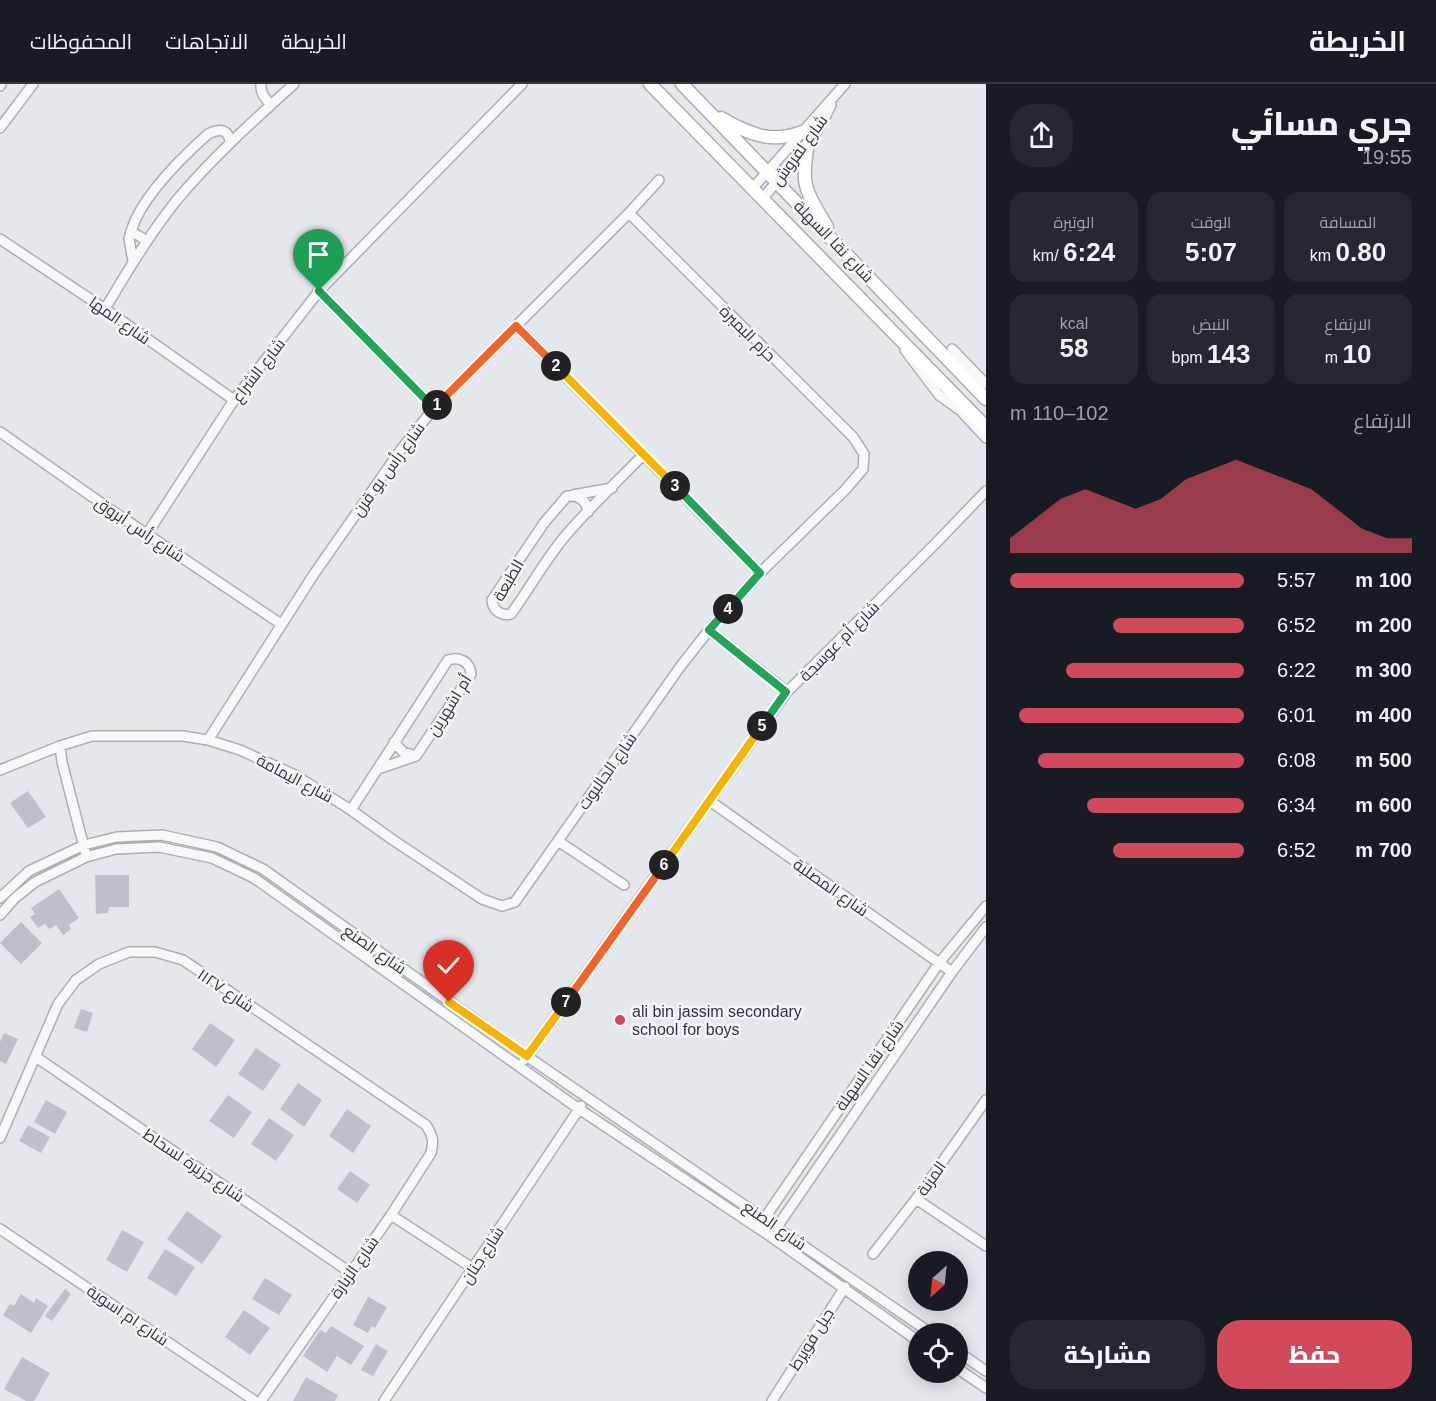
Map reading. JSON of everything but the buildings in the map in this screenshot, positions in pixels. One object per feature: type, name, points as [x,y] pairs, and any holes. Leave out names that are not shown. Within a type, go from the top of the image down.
[{"type":"main road","name":"شارع نقا السهلة","points":[[650,84],[986,427]]},
{"type":"main road","name":"شارع نقا السهلة","points":[[682,84],[986,399]]},
{"type":"main road","points":[[708,111],[764,137],[789,137],[802,132]]},
{"type":"main road","points":[[808,144],[803,174],[805,184],[809,196],[834,241]]},
{"type":"main road","points":[[932,342],[952,349]]},
{"type":"street","points":[[0,128],[33,84]]},
{"type":"street","points":[[261,84],[262,95],[271,105]]},
{"type":"street","points":[[105,309],[133,261],[177,200],[230,143],[294,84]]},
{"type":"street","points":[[506,84],[514,92]]},
{"type":"street","name":"شارع الشراع","points":[[147,534],[234,400],[319,291],[522,84]]},
{"type":"street","name":"شارع لفروش","points":[[752,189],[845,84]]},
{"type":"street","name":"شارع لفروش","points":[[762,199],[808,144],[826,117],[833,100]]},
{"type":"street","points":[[133,261],[129,239],[131,231],[135,218],[150,196],[208,134],[221,130],[228,134],[230,143]]},
{"type":"street","name":"شارع رأس بو قرن","points":[[208,740],[281,624],[402,448],[434,408],[629,213],[659,180]]},
{"type":"street","name":"حزم البمبرة","points":[[629,213],[763,349],[853,436],[864,454]]},
{"type":"street","points":[[131,231],[147,241]]},
{"type":"street","name":"شارع المها","points":[[1,243],[105,309],[234,400]]},
{"type":"street","points":[[319,291],[434,408]]},
{"type":"street","points":[[516,326],[760,573]]},
{"type":"street","name":"شارع نقا السهلة","points":[[899,340],[939,395],[960,410],[986,438]]},
{"type":"street","points":[[952,349],[986,384]]},
{"type":"street","name":"شارع رأس أبروق","points":[[0,433],[281,624]]},
{"type":"street","name":"الطبعة","points":[[573,495],[567,496],[544,523],[492,600],[498,613],[511,614],[566,535],[644,454]]},
{"type":"street","name":"شارع الجالبوت","points":[[502,906],[515,902],[680,667],[709,630],[760,573],[857,476],[863,469],[864,454]]},
{"type":"street","points":[[573,495],[612,488]]},
{"type":"street","name":"شارع أم عوسجة","points":[[521,1066],[786,692],[986,492]]},
{"type":"street","points":[[573,495],[585,502],[588,512]]},
{"type":"street","points":[[709,630],[786,692]]},
{"type":"street","name":"أم اشهرين","points":[[351,810],[448,660],[456,658],[464,660],[470,666],[471,674],[416,756]]},
{"type":"street","name":"شارع اليمامة","points":[[0,770],[92,736],[183,736],[208,740],[240,750],[295,775],[482,899],[502,906]]},
{"type":"street","points":[[394,742],[403,752],[416,756]]},
{"type":"street","points":[[60,746],[86,856]]},
{"type":"street","points":[[378,769],[416,756]]},
{"type":"street","name":"شارع المصلبة","points":[[710,801],[952,972]]},
{"type":"street","name":"شارع الصنع","points":[[0,898],[29,871],[84,845],[117,837],[162,835],[217,847],[263,869],[587,1098],[765,1217],[916,1323]]},
{"type":"street","points":[[558,841],[624,885]]},
{"type":"street","name":"شارع الصنع","points":[[0,915],[15,898],[35,882],[86,856],[116,849],[159,847],[212,858],[254,878],[579,1109],[770,1236],[908,1334]]},
{"type":"street","name":"شارع نقا السهلة","points":[[757,1228],[939,963],[986,906]]},
{"type":"street","name":"شارع نقا السهلة","points":[[770,1236],[952,972],[986,927]]},
{"type":"street","name":"شارع ١١٢٧","points":[[1,1133],[58,1004],[76,980],[99,964],[129,952],[154,952],[183,960],[426,1125],[434,1142],[431,1153],[391,1215]]},
{"type":"street","name":"شارع جزيرة لسحاط","points":[[36,1057],[351,1273]]},
{"type":"street","name":"شارع جنان","points":[[384,1401],[587,1098]]},
{"type":"street","name":"المزنة","points":[[873,1254],[916,1199],[986,1100]]},
{"type":"street","points":[[916,1199],[986,1246]]},
{"type":"street","points":[[391,1215],[474,1269]]},
{"type":"street","name":"شارع الزبارة","points":[[261,1401],[391,1215]]},
{"type":"street","name":"شارع ام اسوية","points":[[0,1229],[255,1401]]},
{"type":"street","name":"جبل فويرط","points":[[772,1401],[851,1278]]},
{"type":"street","points":[[968,1359],[986,1371]]},
{"type":"street","points":[[968,1376],[986,1388]]},
{"type":"place","name":"ali bin jassim secondary school for boys","points":[[620,1020]]},
{"type":"route","points":[[319,291],[434,408],[516,326],[760,573],[709,630],[786,692],[527,1056],[449,1002]]}]
